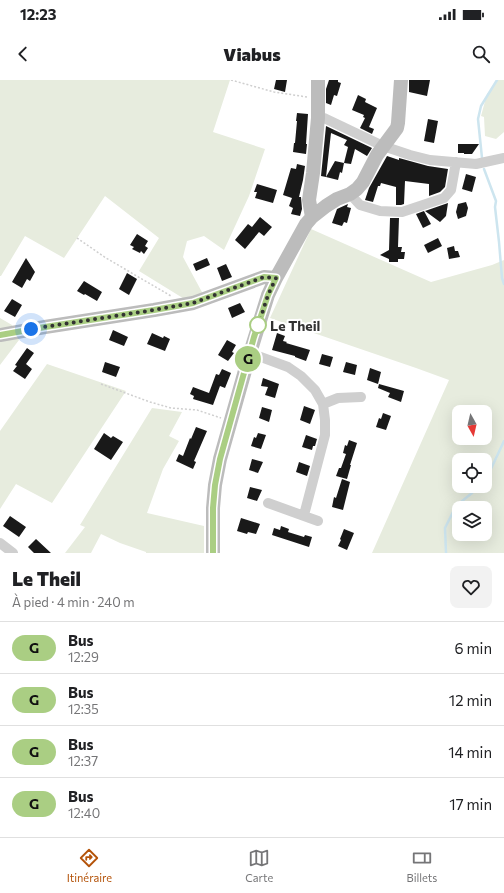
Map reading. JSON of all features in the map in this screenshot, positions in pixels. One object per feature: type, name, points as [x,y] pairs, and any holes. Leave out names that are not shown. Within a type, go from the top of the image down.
[{"type":"street","points":[[312,217],[309,200],[318,118],[318,80]]},
{"type":"street","points":[[213,553],[213,508],[215,485],[220,459],[268,295],[306,224],[312,217],[337,199],[350,194],[357,189],[377,155],[397,128],[401,80]]},
{"type":"street","points":[[318,118],[324,118],[383,146],[430,160],[476,164],[504,158]]},
{"type":"street","points":[[350,194],[360,205],[380,211],[402,212],[444,198],[451,190],[456,162]]},
{"type":"street","points":[[0,335],[193,303],[264,277],[276,278]]},
{"type":"street","points":[[250,353],[288,367],[301,376],[315,390],[322,404],[325,420],[325,435],[304,515]]},
{"type":"street","points":[[322,404],[338,398],[361,397]]},
{"type":"street","points":[[268,503],[318,521]]},
{"type":"street","points":[[0,543],[12,553]]},
{"type":"path","points":[[231,80],[274,92],[318,98]]},
{"type":"path","points":[[77,238],[106,258],[175,298],[179,305]]},
{"type":"path","points":[[101,384],[150,402],[171,408],[197,410],[230,422]]},
{"type":"shaded area","points":[[0,80],[230,80],[213,132],[265,149],[249,196],[224,250],[204,236],[187,241],[183,257],[203,294],[186,300],[139,271],[159,238],[105,196],[64,258],[25,236],[0,276]]},
{"type":"shaded area","points":[[498,80],[504,80],[504,132],[496,139],[485,136],[484,117],[481,116],[487,94]]},
{"type":"shaded area","points":[[311,229],[431,282],[492,265],[504,260],[504,553],[372,553],[449,380],[270,318]]},
{"type":"shaded area","points":[[0,318],[12,325],[19,340],[0,365]]},
{"type":"shaded area","points":[[47,364],[126,391],[52,503],[16,484],[0,509],[0,431]]},
{"type":"shaded area","points":[[152,408],[182,412],[169,436],[179,441],[163,469],[147,513],[204,526],[204,553],[146,553],[101,534],[91,553],[65,553],[85,527],[80,525]]},
{"type":"building","points":[[276,80],[287,80],[285,92],[274,89]]},
{"type":"building","points":[[329,80],[338,80],[338,82],[341,83],[337,96],[334,95],[331,105],[326,103],[326,89]]},
{"type":"building","points":[[409,80],[430,80],[427,96],[409,92]]},
{"type":"building","points":[[358,95],[366,99],[365,102],[377,108],[369,127],[374,129],[372,134],[360,128],[365,118],[363,117],[364,115],[352,110]]},
{"type":"building","points":[[297,113],[308,114],[306,154],[293,152]]},
{"type":"building","points":[[428,119],[438,121],[434,143],[424,141]]},
{"type":"building","points":[[326,126],[372,148],[367,156],[355,149],[351,164],[344,163],[348,147],[344,145],[347,140],[331,133],[326,177],[321,176]]},
{"type":"building","points":[[458,144],[479,144],[472,154],[464,154],[458,153]]},
{"type":"building","points":[[387,156],[399,160],[399,158],[428,166],[448,169],[445,187],[440,192],[429,196],[429,184],[405,181],[404,204],[396,205],[396,187],[381,183],[380,186],[378,186],[373,202],[365,200],[369,188]]},
{"type":"building","points":[[335,161],[344,163],[342,173],[340,172],[338,180],[326,177]]},
{"type":"building","points":[[297,164],[305,166],[299,197],[301,197],[302,209],[300,216],[291,214],[293,208],[289,206],[292,198],[283,195],[291,168],[296,169]]},
{"type":"building","points":[[466,174],[476,177],[472,192],[462,189]]},
{"type":"building","points":[[257,184],[277,190],[273,203],[255,198],[257,192],[254,192]]},
{"type":"building","points":[[466,202],[468,208],[466,216],[458,219],[456,212],[458,204]]},
{"type":"building","points":[[448,203],[446,216],[440,222],[425,211]]},
{"type":"building","points":[[348,204],[347,207],[351,208],[347,223],[344,222],[342,226],[332,223],[337,209]]},
{"type":"building","points":[[424,211],[431,224],[423,228],[416,214]]},
{"type":"building","points":[[260,217],[272,227],[264,236],[259,232],[245,249],[235,240],[248,224],[252,227]]},
{"type":"building","points":[[390,218],[399,218],[398,247],[402,247],[401,252],[405,252],[404,259],[398,259],[398,262],[389,262],[389,259],[380,255],[389,250]]},
{"type":"building","points":[[137,234],[148,241],[145,246],[148,248],[144,254],[141,251],[140,253],[132,249],[134,247],[130,245]]},
{"type":"building","points":[[438,238],[442,246],[428,253],[424,245]]},
{"type":"building","points":[[454,246],[455,251],[458,251],[460,257],[449,259],[447,248]]},
{"type":"building","points":[[26,258],[35,272],[30,281],[27,279],[22,288],[12,282]]},
{"type":"building","points":[[207,258],[210,265],[196,271],[193,264]]},
{"type":"building","points":[[226,264],[232,277],[222,281],[217,268]]},
{"type":"building","points":[[127,273],[137,279],[129,295],[119,289]]},
{"type":"building","points":[[84,281],[102,292],[97,301],[77,291]]},
{"type":"building","points":[[12,299],[22,305],[15,317],[4,311]]},
{"type":"building","points":[[240,303],[245,312],[232,318],[228,308]]},
{"type":"building","points":[[113,330],[128,337],[124,346],[109,340]]},
{"type":"building","points":[[152,333],[163,338],[164,336],[170,339],[165,351],[147,344]]},
{"type":"building","points":[[277,333],[285,336],[283,341],[287,342],[286,343],[310,350],[306,361],[295,356],[272,350]]},
{"type":"building","points":[[227,340],[236,345],[232,352],[234,353],[228,361],[218,355]]},
{"type":"building","points":[[27,348],[34,353],[26,364],[32,369],[25,379],[13,371],[17,366],[15,365]]},
{"type":"building","points":[[322,354],[333,357],[330,367],[319,364]]},
{"type":"building","points":[[105,362],[120,367],[116,377],[102,372]]},
{"type":"building","points":[[346,362],[357,365],[355,375],[343,372]]},
{"type":"building","points":[[370,368],[381,372],[378,384],[367,380]]},
{"type":"building","points":[[222,369],[231,373],[225,388],[220,386],[213,405],[193,399],[194,396],[190,394],[193,387],[209,393],[216,374],[219,375]]},
{"type":"building","points":[[263,378],[279,384],[275,398],[265,395],[268,387],[261,386]]},
{"type":"building","points":[[379,384],[404,391],[401,402],[388,397],[390,393],[378,388]]},
{"type":"building","points":[[304,406],[315,410],[310,424],[300,420]]},
{"type":"building","points":[[262,407],[272,410],[269,422],[259,418]]},
{"type":"building","points":[[383,413],[391,416],[386,430],[376,427],[379,418],[381,419]]},
{"type":"building","points":[[196,427],[207,431],[194,461],[196,462],[193,469],[176,461],[179,454],[183,456]]},
{"type":"building","points":[[104,433],[111,438],[113,436],[123,442],[111,460],[94,449]]},
{"type":"building","points":[[258,433],[266,435],[261,449],[251,446],[254,437],[256,438]]},
{"type":"building","points":[[306,435],[317,439],[312,450],[302,447]]},
{"type":"building","points":[[349,440],[357,443],[347,479],[336,476],[339,468],[341,468],[346,454],[343,453],[345,445],[347,446]]},
{"type":"building","points":[[252,459],[263,462],[258,473],[249,470]]},
{"type":"building","points":[[299,462],[310,466],[307,476],[296,472]]},
{"type":"building","points":[[342,479],[350,482],[343,510],[332,507],[334,497],[336,498]]},
{"type":"building","points":[[250,487],[262,490],[257,501],[247,498]]},
{"type":"building","points":[[10,516],[26,527],[19,537],[3,526]]},
{"type":"building","points":[[241,518],[260,524],[256,534],[248,532],[247,534],[237,531]]},
{"type":"building","points":[[281,526],[289,529],[288,532],[304,537],[305,535],[312,537],[309,547],[272,535],[274,528],[280,530]]},
{"type":"building","points":[[344,529],[354,533],[347,550],[338,546]]},
{"type":"building","points":[[36,539],[51,553],[34,553],[28,547]]},
{"type":"waterway","points":[[482,158],[478,119],[481,106],[497,80]]},
{"type":"waterway","points":[[484,169],[496,201],[495,207],[502,278],[504,284]]},
{"type":"waterway","points":[[492,467],[504,441]]},
{"type":"waterway","points":[[446,553],[445,528],[456,506],[472,493]]},
{"type":"bus line","name":"G","points":[[0,335],[193,303],[264,277],[276,278],[268,295],[254,337],[220,459],[215,485],[213,508],[213,553]]},
{"type":"place","name":"Le Theil","points":[[258,325]]},
{"type":"route","points":[[31,329],[193,303],[264,277],[276,278],[268,295],[258,325]]}]
